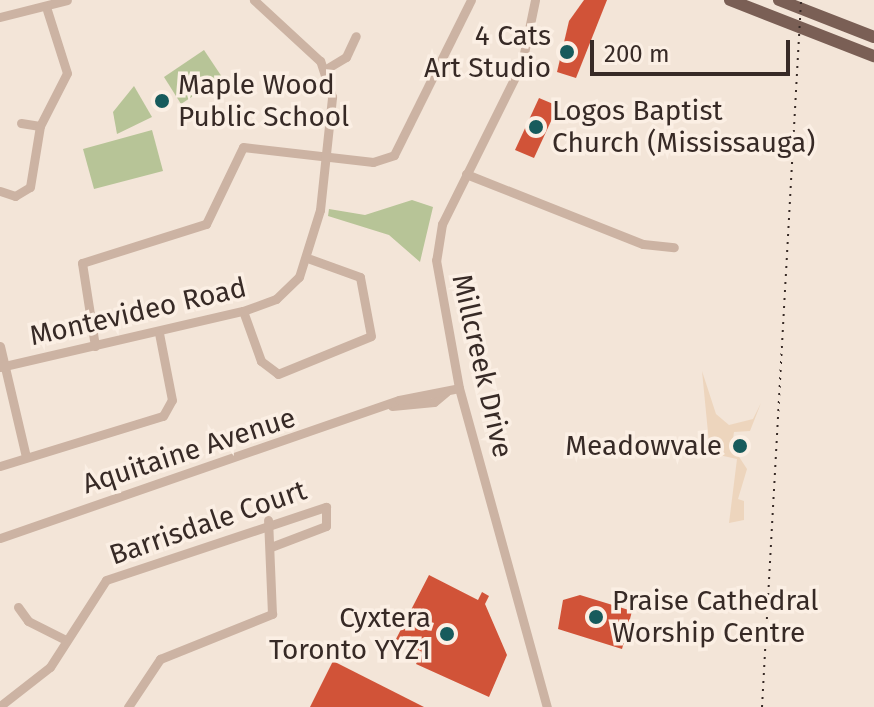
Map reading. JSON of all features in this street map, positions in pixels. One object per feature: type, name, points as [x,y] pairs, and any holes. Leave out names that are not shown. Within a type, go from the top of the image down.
[{"type":"main road","points":[[730,0],[874,56]]},
{"type":"main road","points":[[779,0],[874,37]]},
{"type":"street","points":[[0,17],[47,10],[67,0]]},
{"type":"street","points":[[243,311],[261,361],[278,374],[367,339],[373,326],[360,277],[310,259],[327,156],[332,97],[326,69],[267,3],[254,0]]},
{"type":"street","points":[[95,346],[80,270],[87,258],[206,224],[243,147],[373,162],[394,155],[471,0]]},
{"type":"street","name":"Millcreek Drive","points":[[535,0],[522,63],[442,224],[436,260],[459,388],[547,707]]},
{"type":"street","points":[[0,191],[15,196],[30,187],[40,126],[68,65],[47,10]]},
{"type":"street","points":[[326,69],[346,57],[356,36]]},
{"type":"street","points":[[21,123],[40,126]]},
{"type":"street","points":[[466,174],[643,244],[674,247]]},
{"type":"street","name":"Montevideo Road","points":[[2,366],[159,333],[243,311],[276,299],[310,259]]},
{"type":"street","points":[[0,466],[163,416],[172,400],[159,333]]},
{"type":"street","points":[[0,346],[2,366],[26,457]]},
{"type":"street","name":"Aquitaine Avenue","points":[[0,538],[392,406],[459,388]]},
{"type":"street","name":"Barrisdale Court","points":[[0,706],[41,677],[106,580],[268,520],[321,504],[329,512],[316,532],[271,547]]},
{"type":"street","points":[[128,707],[160,659],[272,614],[268,520]]},
{"type":"street","points":[[18,607],[28,621],[64,639]]},
{"type":"green space","points":[[204,50],[222,77],[181,104],[164,77]]},
{"type":"green space","points":[[134,86],[152,117],[117,134],[113,112]]},
{"type":"green space","points":[[152,130],[163,171],[94,189],[83,149]]},
{"type":"green space","points":[[412,200],[433,207],[420,262],[389,235],[328,216],[329,209],[365,215]]},
{"type":"shaded area","points":[[702,371],[716,414],[729,425],[753,419],[761,403],[750,431],[734,432],[732,446],[747,469],[738,499],[744,501],[744,520],[729,523],[737,459],[710,453]]},
{"type":"building","points":[[584,0],[607,0],[576,78],[557,72],[569,21]]},
{"type":"building","name":"Logos Baptist Church (Mississauga)","points":[[539,98],[558,106],[534,158],[515,150]]},
{"type":"building","name":"Cyxtera Toronto YYZ1","points":[[429,575],[478,600],[482,592],[489,596],[485,604],[507,655],[489,697],[416,664],[422,652],[396,639]]},
{"type":"building","name":"Praise Cathedral Worship Centre","points":[[580,595],[632,611],[629,623],[647,634],[628,628],[622,649],[558,629],[563,600]]},
{"type":"building","points":[[333,661],[424,707],[310,707]]},
{"type":"railway","points":[[762,707],[801,0]]},
{"type":"place","name":"4 Cats Art Studio","points":[[567,52]]},
{"type":"place","name":"Maple Wood Public School","points":[[162,101]]},
{"type":"place","name":"Logos Baptist Church (Mississauga)","points":[[536,127]]},
{"type":"place","name":"Meadowvale","points":[[740,446]]},
{"type":"place","name":"Praise Cathedral Worship Centre","points":[[596,617]]},
{"type":"place","name":"Cyxtera Toronto YYZ1","points":[[447,634]]}]
